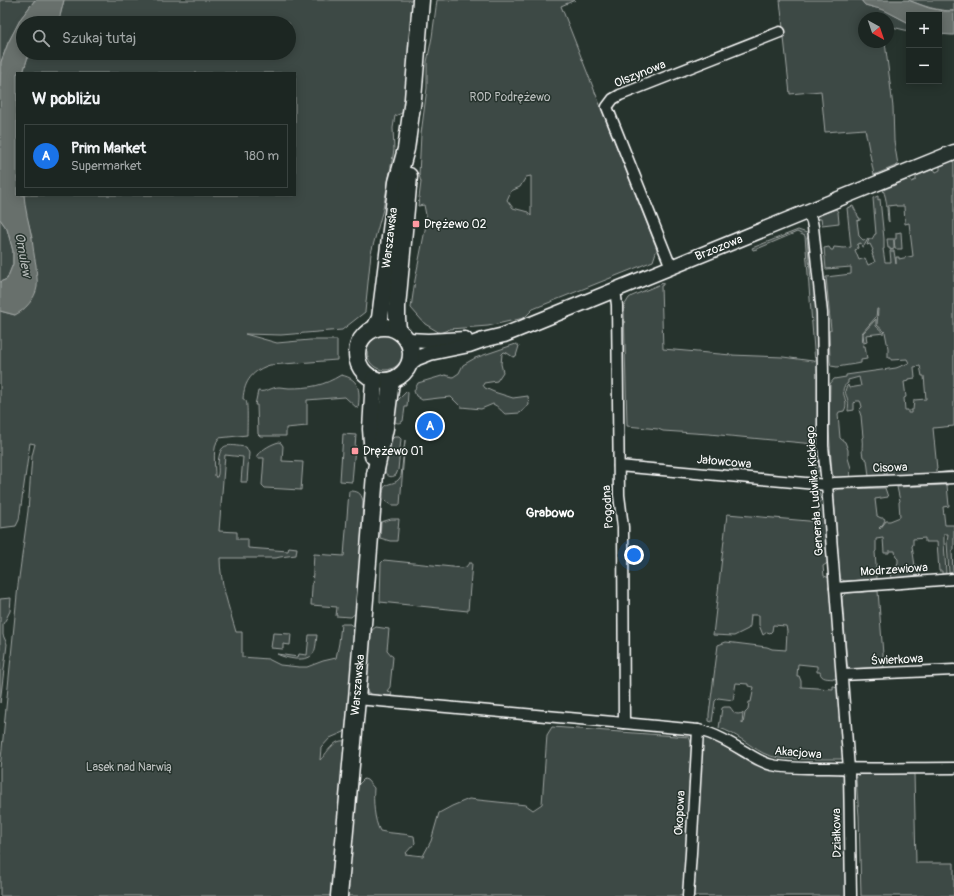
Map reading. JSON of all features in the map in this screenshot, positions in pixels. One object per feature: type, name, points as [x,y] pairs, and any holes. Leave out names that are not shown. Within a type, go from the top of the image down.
[{"type":"main road","name":"Warszawska","points":[[375,328],[380,318],[398,182],[406,149],[413,99],[421,0]]},
{"type":"main road","name":"Warszawska","points":[[403,335],[397,318],[397,307],[410,165],[406,149]]},
{"type":"main road","name":"Brzozowa","points":[[410,364],[417,358],[430,353],[469,345],[518,330],[954,152]]},
{"type":"main road","points":[[386,326],[403,335],[411,347],[412,353],[410,364],[406,370],[391,381],[374,379],[363,371],[358,362],[358,345],[368,332],[375,328],[386,326]]},
{"type":"main road","name":"Brzozowa","points":[[403,335],[428,341],[469,338],[483,340]]},
{"type":"main road","name":"Warszawska","points":[[339,896],[357,699],[374,474],[371,429],[374,379]]},
{"type":"main road","name":"Warszawska","points":[[374,474],[385,428],[391,381]]},
{"type":"street","name":"Olszynowa","points":[[672,267],[607,107],[613,99],[620,95],[780,32]]},
{"type":"street","name":"Generała Ludwika Kickiego","points":[[808,212],[813,227],[822,313],[823,446],[849,769]]},
{"type":"street","name":"Pogodna","points":[[613,290],[617,305],[619,495],[623,527],[624,723]]},
{"type":"street","name":"Jałowcowa","points":[[619,466],[827,485]]},
{"type":"street","name":"Cisowa","points":[[827,485],[834,483],[954,478]]},
{"type":"street","name":"Modrzewiowa","points":[[835,588],[954,579]]},
{"type":"street","name":"Świerkowa","points":[[842,675],[954,670]]},
{"type":"street","name":"Akacjowa","points":[[357,699],[698,730],[723,739],[762,762],[772,765],[798,768],[849,769],[954,768]]},
{"type":"street","name":"Okopowa","points":[[688,896],[698,730]]},
{"type":"street","name":"Działkowa","points":[[849,769],[851,896]]},
{"type":"green space","points":[[0,0],[35,0],[23,16],[16,16],[16,28],[1,62],[0,90]]},
{"type":"green space","name":"Lasek nad Narwią","points":[[64,0],[415,0],[405,109],[402,113],[395,116],[393,128],[394,150],[383,209],[371,253],[365,312],[342,330],[281,335],[245,334],[277,343],[310,340],[337,340],[337,360],[270,365],[254,373],[250,377],[245,387],[243,399],[246,401],[247,406],[247,435],[219,438],[215,446],[214,461],[216,477],[218,474],[219,457],[223,448],[229,445],[246,447],[249,453],[247,482],[241,482],[243,457],[225,455],[219,531],[237,532],[237,539],[248,539],[248,548],[288,551],[289,547],[297,548],[296,555],[276,558],[220,558],[223,586],[236,632],[242,632],[242,657],[268,659],[280,665],[307,667],[336,658],[341,624],[350,624],[356,629],[347,729],[344,732],[330,738],[321,748],[320,760],[337,742],[345,741],[331,896],[0,896],[0,769],[18,585],[28,511],[32,456],[35,444],[30,443],[19,520],[16,526],[0,528],[0,311],[15,315],[32,237],[24,206],[24,196],[296,196],[296,72],[23,72],[27,60],[296,60],[296,16],[60,16]]},
{"type":"green space","name":"ROD Podrężewo","points":[[437,0],[575,0],[561,6],[657,249],[653,261],[533,309],[524,318],[488,326],[450,329],[440,333],[425,324],[411,308],[427,220],[424,205],[418,206],[421,182],[419,175],[421,134],[427,88],[427,62]],"holes":[[[531,176],[531,216],[528,212],[513,208],[507,200],[511,191],[520,187],[526,177]]]},
{"type":"green space","points":[[780,0],[861,0],[865,5],[888,12],[858,12],[858,48],[886,48],[893,107],[894,141],[898,165],[874,175],[865,129],[825,132],[821,91],[790,94]]},
{"type":"green space","points":[[908,0],[954,0],[954,11],[936,9]]},
{"type":"green space","points":[[894,15],[906,21],[906,30],[894,27]]},
{"type":"green space","points":[[954,160],[954,426],[933,428],[936,473],[886,476],[886,464],[883,464],[883,468],[885,469],[884,476],[869,476],[867,460],[863,457],[862,452],[863,437],[859,410],[862,407],[861,403],[860,401],[856,401],[854,403],[854,410],[848,411],[848,402],[845,392],[848,385],[849,388],[861,386],[859,377],[848,380],[848,383],[843,389],[846,407],[844,411],[839,412],[838,414],[840,438],[845,442],[848,450],[848,458],[851,468],[850,477],[836,478],[832,474],[829,430],[830,384],[834,379],[846,377],[846,375],[896,368],[909,363],[907,359],[891,360],[891,358],[888,358],[885,332],[877,325],[877,309],[876,317],[862,333],[863,346],[865,346],[867,359],[861,360],[861,363],[837,367],[831,366],[829,331],[831,330],[826,277],[851,274],[851,267],[826,269],[824,248],[829,247],[833,250],[834,247],[851,247],[847,208],[853,206],[860,218],[860,220],[857,221],[859,236],[863,240],[868,239],[862,247],[861,243],[857,244],[858,248],[855,250],[859,260],[865,258],[868,265],[875,262],[872,254],[873,250],[870,244],[867,245],[869,239],[872,239],[876,234],[873,198],[878,196],[878,200],[880,199],[885,262],[891,262],[890,251],[894,251],[896,264],[896,257],[899,257],[899,259],[913,256],[909,223],[905,224],[904,206],[888,206],[889,222],[883,190],[909,179],[911,182],[916,180],[916,176],[934,169],[936,172],[940,170],[940,166]],"holes":[[[920,366],[922,376],[924,376],[926,399],[914,400],[913,410],[911,410],[911,413],[908,413],[908,410],[905,410],[904,398],[906,397],[904,382],[915,378],[914,367]]]},
{"type":"green space","points":[[836,209],[838,212],[839,223],[822,225],[821,219],[819,219],[820,215]]},
{"type":"green space","points":[[0,219],[7,229],[13,251],[13,264],[7,279],[0,282]]},
{"type":"green space","points":[[798,230],[810,234],[807,238],[811,280],[815,284],[819,340],[821,470],[819,470],[816,474],[814,444],[663,431],[658,429],[627,426],[624,306],[632,296],[663,283],[661,286],[663,349],[731,355],[783,357],[815,362],[805,236],[797,232],[757,249],[753,250],[752,248]]},
{"type":"green space","points":[[901,232],[902,249],[895,249],[894,240],[894,249],[890,250],[890,248],[888,248],[887,239],[896,239],[896,233]]},
{"type":"green space","points":[[876,319],[876,326],[884,333],[866,335],[867,342],[864,343],[863,333]]},
{"type":"green space","points":[[385,334],[395,337],[400,342],[403,352],[400,362],[395,367],[385,370],[375,367],[370,362],[367,352],[370,342],[375,337]]},
{"type":"green space","points":[[516,344],[519,346],[516,356],[513,357],[504,352],[502,354],[501,364],[503,372],[497,381],[484,383],[483,385],[485,388],[494,392],[513,398],[528,396],[529,405],[520,413],[505,414],[493,404],[481,409],[461,407],[451,397],[422,400],[416,396],[414,391],[418,383],[445,375],[453,377],[459,373],[463,365],[475,358]]},
{"type":"green space","points":[[341,375],[348,377],[356,383],[358,387],[358,409],[345,397],[307,400],[307,426],[286,428],[286,436],[260,436],[258,434],[257,405],[255,405],[258,391],[279,387],[297,388],[316,386]]},
{"type":"green space","points":[[407,391],[407,407],[405,407],[403,421],[396,423],[394,421],[397,401]]},
{"type":"green space","points":[[343,434],[356,435],[352,482],[340,481]]},
{"type":"green space","points":[[394,437],[399,437],[401,439],[398,470],[396,475],[391,477],[385,472],[387,446]]},
{"type":"green space","points":[[405,440],[400,505],[392,505],[383,499],[384,488],[397,481],[401,476]]},
{"type":"green space","points":[[279,442],[283,446],[282,461],[303,462],[301,490],[265,488],[262,485],[264,458],[257,458],[257,455],[267,447]]},
{"type":"green space","points":[[947,485],[949,506],[943,507],[945,525],[954,525],[954,550],[952,551],[953,573],[949,573],[947,542],[948,534],[944,534],[946,573],[942,574],[942,571],[939,571],[937,542],[925,542],[925,538],[913,539],[912,546],[915,566],[921,566],[919,571],[920,575],[891,578],[890,571],[897,568],[898,559],[895,551],[884,553],[883,538],[876,539],[875,552],[877,579],[845,581],[840,579],[834,498],[835,491],[839,489],[885,488],[888,497],[875,499],[877,516],[884,518],[885,520],[879,528],[880,529],[886,521],[900,517],[900,501],[897,487]]},
{"type":"green space","points":[[813,489],[818,492],[821,498],[823,498],[829,562],[823,566],[824,576],[830,578],[838,676],[835,679],[826,678],[821,675],[820,672],[817,672],[817,666],[798,664],[797,676],[799,676],[801,681],[801,687],[833,689],[834,686],[839,690],[843,759],[791,759],[774,757],[763,753],[736,736],[719,728],[722,708],[724,707],[730,707],[734,713],[737,714],[743,713],[743,724],[749,702],[751,702],[754,687],[748,686],[748,684],[736,683],[733,700],[718,698],[715,701],[712,722],[709,721],[718,645],[726,642],[786,650],[786,626],[773,625],[770,633],[767,632],[763,635],[759,625],[759,615],[751,615],[750,626],[748,629],[734,636],[713,635],[727,514],[820,522],[818,494]]},
{"type":"green space","points":[[349,491],[358,493],[363,501],[358,611],[351,617],[336,616],[337,607],[311,605],[314,554],[344,556]]},
{"type":"green space","points":[[391,519],[399,519],[397,541],[390,541],[380,538],[381,522]]},
{"type":"green space","points":[[384,560],[462,568],[466,567],[469,563],[472,563],[468,611],[380,602],[381,563]]},
{"type":"green space","points":[[878,591],[884,667],[851,669],[847,664],[842,597],[846,593]]},
{"type":"green space","points":[[11,598],[10,611],[3,624],[3,635],[7,644],[0,703],[0,599]]},
{"type":"green space","points":[[376,627],[389,629],[387,650],[393,657],[390,687],[387,691],[392,692],[391,696],[372,695],[365,687],[371,632]]},
{"type":"green space","points":[[273,633],[291,634],[290,645],[283,644],[283,649],[271,648]]},
{"type":"green space","points":[[309,635],[317,635],[315,650],[311,656],[302,659],[295,659],[277,654],[298,657],[299,654],[307,655]]},
{"type":"green space","points":[[552,727],[689,737],[692,745],[692,766],[705,737],[718,742],[755,765],[759,764],[837,772],[838,774],[844,775],[847,896],[346,896],[353,820],[358,785],[364,779],[367,780],[374,788],[374,810],[380,831],[414,836],[415,843],[405,854],[423,856],[431,841],[439,813],[452,806],[469,799],[526,805],[533,810],[542,804],[547,735]]},
{"type":"green space","points":[[863,773],[914,773],[916,863],[954,863],[954,896],[861,896],[859,816],[856,779],[858,775]]},
{"type":"water","points":[[35,0],[64,0],[60,16],[23,16]]},
{"type":"water","points":[[861,0],[908,0],[929,8],[954,11],[954,35],[942,34],[942,12],[906,12],[906,21],[894,15],[894,12],[888,12],[865,5]]},
{"type":"water","name":"Omulew","points":[[16,28],[16,60],[27,60],[23,72],[16,72],[16,196],[24,196],[36,265],[37,284],[32,300],[26,307],[15,315],[0,311],[0,282],[7,279],[13,264],[13,251],[7,229],[0,219],[1,62]]},
{"type":"place","name":"Drężewo 02","points":[[416,224]]},
{"type":"place","name":"Prim Market","points":[[430,426]]},
{"type":"place","name":"Drężewo 01","points":[[355,451]]},
{"type":"district","name":"Grabowo","points":[[550,513]]}]
